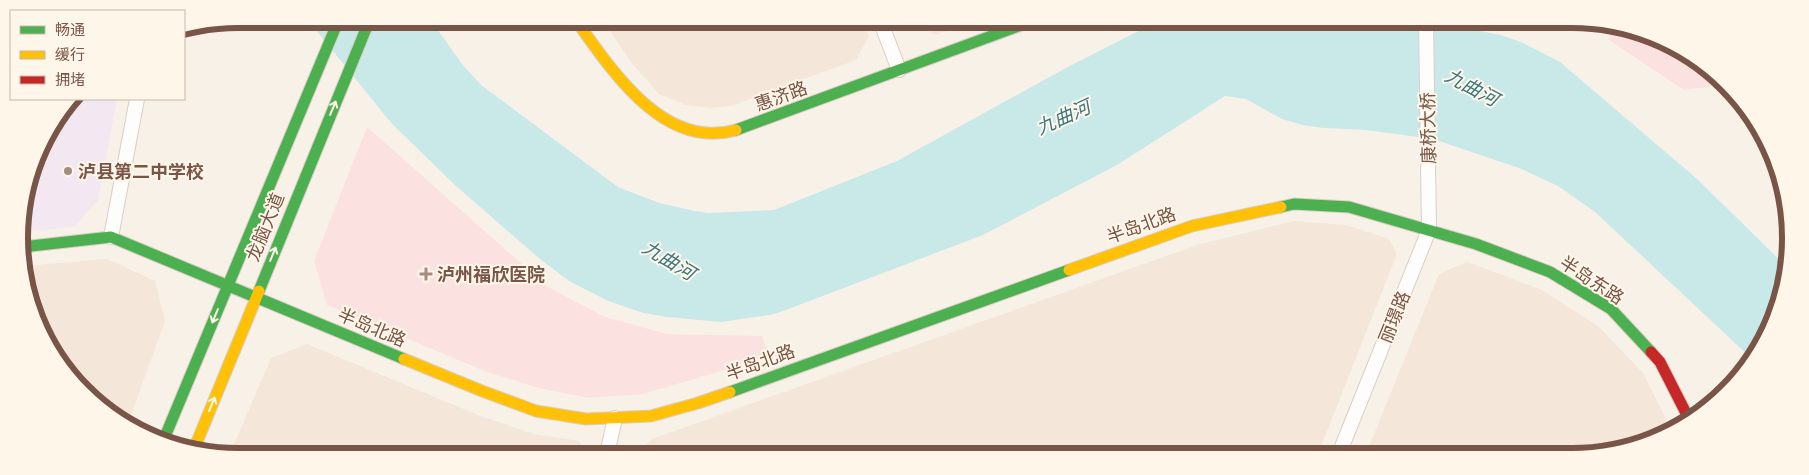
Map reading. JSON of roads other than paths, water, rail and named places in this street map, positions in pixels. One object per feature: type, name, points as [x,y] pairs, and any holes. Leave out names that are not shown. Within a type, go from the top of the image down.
[{"type":"street","name":"龙脑大道","points":[[166,435],[335,28]]},
{"type":"street","name":"龙脑大道","points":[[197,443],[366,28]]},
{"type":"street","name":"惠济路","points":[[581,28],[616,76],[653,112],[693,132],[722,134],[750,126],[1013,28]]},
{"type":"street","points":[[883,28],[899,70]]},
{"type":"street","name":"康桥大桥","points":[[1426,28],[1429,176]]},
{"type":"street","points":[[28,246],[111,237],[138,100]]},
{"type":"street","name":"丽璟路","points":[[1341,448],[1429,230],[1429,176]]},
{"type":"street","name":"半岛北路","points":[[111,237],[482,391],[536,411],[586,419],[650,416],[698,403],[1192,226],[1243,214],[1294,204],[1349,207],[1429,230]]},
{"type":"street","name":"半岛东路","points":[[1429,230],[1476,244],[1550,272],[1611,309],[1660,362],[1686,413]]},
{"type":"street","points":[[609,448],[615,418]]},
{"type":"water","name":"九曲河","points":[[314,28],[436,28],[462,64],[481,85],[618,187],[659,203],[708,213],[774,210],[897,161],[1064,69],[1144,28],[1423,28],[1480,31],[1501,35],[1521,42],[1560,62],[1696,178],[1780,260],[1780,265],[1766,318],[1746,354],[1595,212],[1558,186],[1519,168],[1433,139],[1366,130],[1303,125],[1282,119],[1246,99],[1225,96],[1117,165],[983,235],[778,313],[721,322],[667,317],[643,313],[608,301],[569,281],[540,259],[456,186],[392,124]]},
{"type":"place","name":"泸县第二中学校","points":[[68,171]]},
{"type":"place","name":"泸州福欣医院","points":[[426,274]]}]
